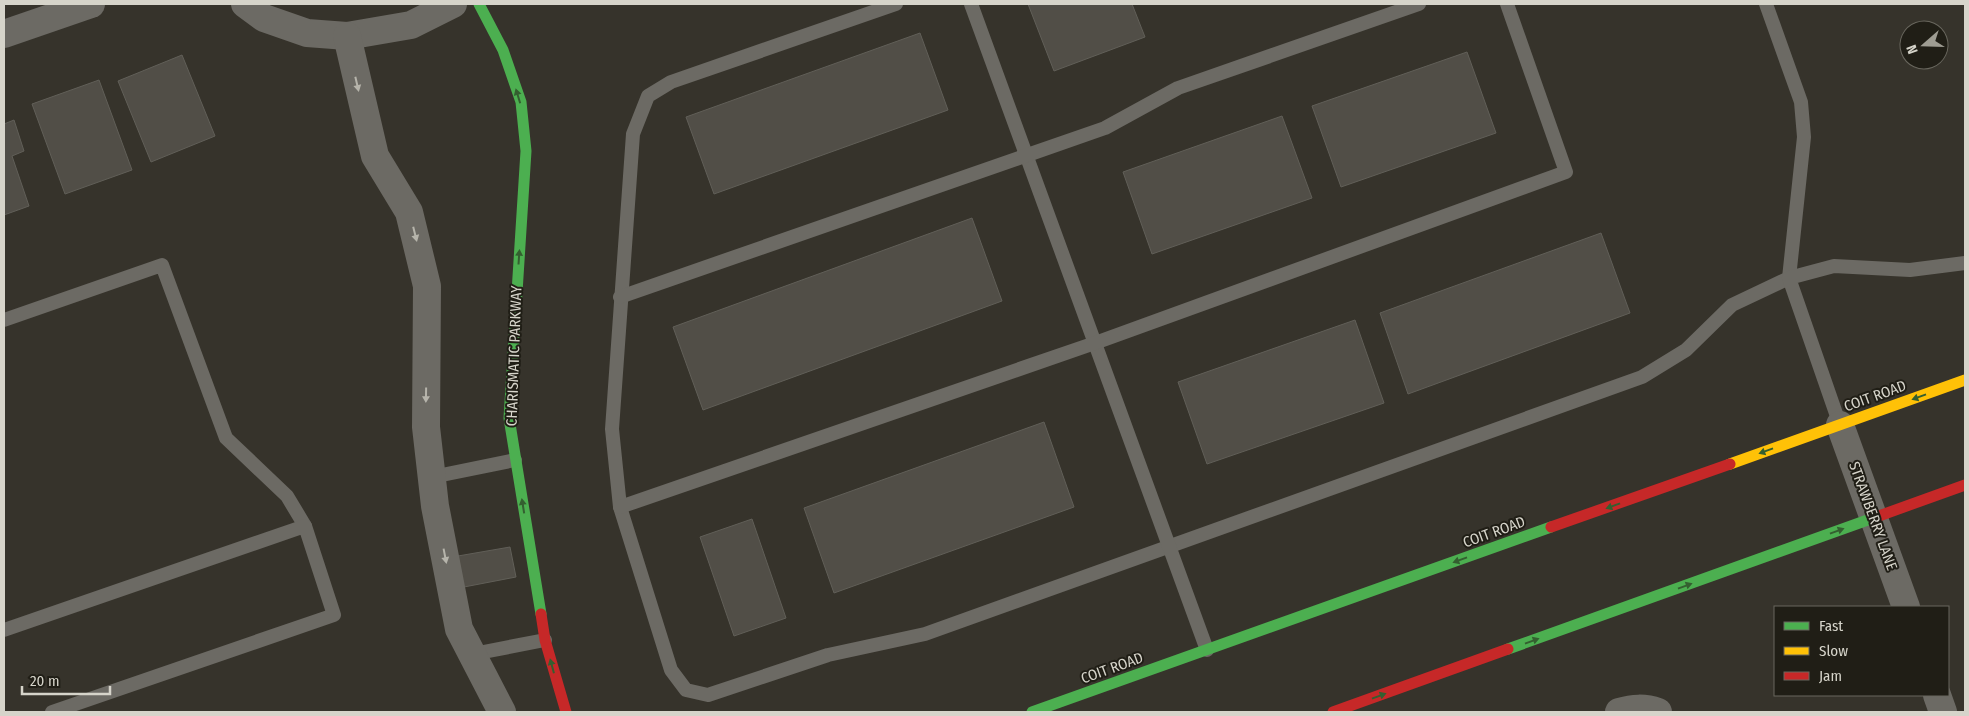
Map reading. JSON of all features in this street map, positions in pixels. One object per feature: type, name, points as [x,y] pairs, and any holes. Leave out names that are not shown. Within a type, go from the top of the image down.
[{"type":"main road","name":"CHARISMATIC PARKWAY","points":[[479,4],[503,50],[521,102],[526,151],[509,418],[545,640],[566,712]]},
{"type":"main road","name":"COIT ROAD","points":[[1032,712],[1965,380]]},
{"type":"main road","points":[[1333,712],[1965,485]]},
{"type":"street","points":[[4,34],[91,4]]},
{"type":"street","points":[[245,4],[264,18],[307,32],[347,36],[411,25],[453,4]]},
{"type":"street","points":[[347,36],[375,156],[409,212],[428,286],[426,426],[435,506],[459,629],[502,712]]},
{"type":"street","name":"STRAWBERRY LANE","points":[[1840,425],[1906,606]]},
{"type":"street","points":[[1937,696],[1943,712]]},
{"type":"street","points":[[1619,712],[1633,708],[1649,709],[1658,712]]},
{"type":"lane","points":[[896,4],[671,82],[648,96],[633,134],[612,429],[620,507],[671,670],[686,690],[708,695],[828,655],[925,634],[1642,376],[1686,350],[1732,305],[1790,278],[1834,266],[1910,270],[1965,263]]},
{"type":"lane","points":[[972,4],[1207,650]]},
{"type":"lane","points":[[620,297],[1105,128],[1178,88],[1419,4]]},
{"type":"lane","points":[[620,507],[1096,343],[1566,172],[1507,4]]},
{"type":"lane","points":[[1766,4],[1801,102],[1804,137],[1790,278],[1840,425]]},
{"type":"lane","points":[[4,320],[162,264],[226,438],[288,496],[305,526],[334,615],[52,712]]},
{"type":"lane","points":[[432,477],[515,460]]},
{"type":"lane","points":[[4,630],[305,526]]},
{"type":"lane","points":[[473,654],[545,640]]},
{"type":"building","points":[[1028,4],[1132,4],[1145,37],[1054,71]]},
{"type":"building","points":[[920,33],[948,110],[714,194],[686,117]]},
{"type":"building","points":[[1467,52],[1496,133],[1341,187],[1312,106]]},
{"type":"building","points":[[182,55],[215,136],[151,162],[118,81]]},
{"type":"building","points":[[99,80],[132,170],[65,194],[32,104]]},
{"type":"building","points":[[1282,116],[1312,198],[1152,254],[1123,172]]},
{"type":"building","points":[[14,120],[24,151],[12,156],[29,206],[4,215],[4,124]]},
{"type":"building","points":[[972,218],[1002,301],[703,410],[673,327]]},
{"type":"building","points":[[1601,233],[1630,313],[1408,394],[1380,313]]},
{"type":"building","points":[[1355,320],[1384,403],[1207,464],[1178,382]]},
{"type":"building","points":[[1044,422],[1074,507],[834,593],[804,508]]},
{"type":"building","points":[[752,519],[786,618],[734,636],[700,537]]},
{"type":"building","points":[[510,547],[516,577],[464,587],[458,556]]},
{"type":"traffic: fast","points":[[479,4],[503,50],[521,102],[526,151],[509,418],[541,614]]},
{"type":"traffic: fast","points":[[1508,649],[1876,517]]},
{"type":"traffic: fast","points":[[1032,712],[1551,527]]},
{"type":"traffic: slow","points":[[1730,464],[1965,380]]},
{"type":"traffic: jam","points":[[1551,527],[1730,464]]},
{"type":"traffic: jam","points":[[1876,517],[1965,485]]},
{"type":"traffic: jam","points":[[541,614],[545,640],[566,712]]},
{"type":"traffic: jam","points":[[1333,712],[1508,649]]}]
